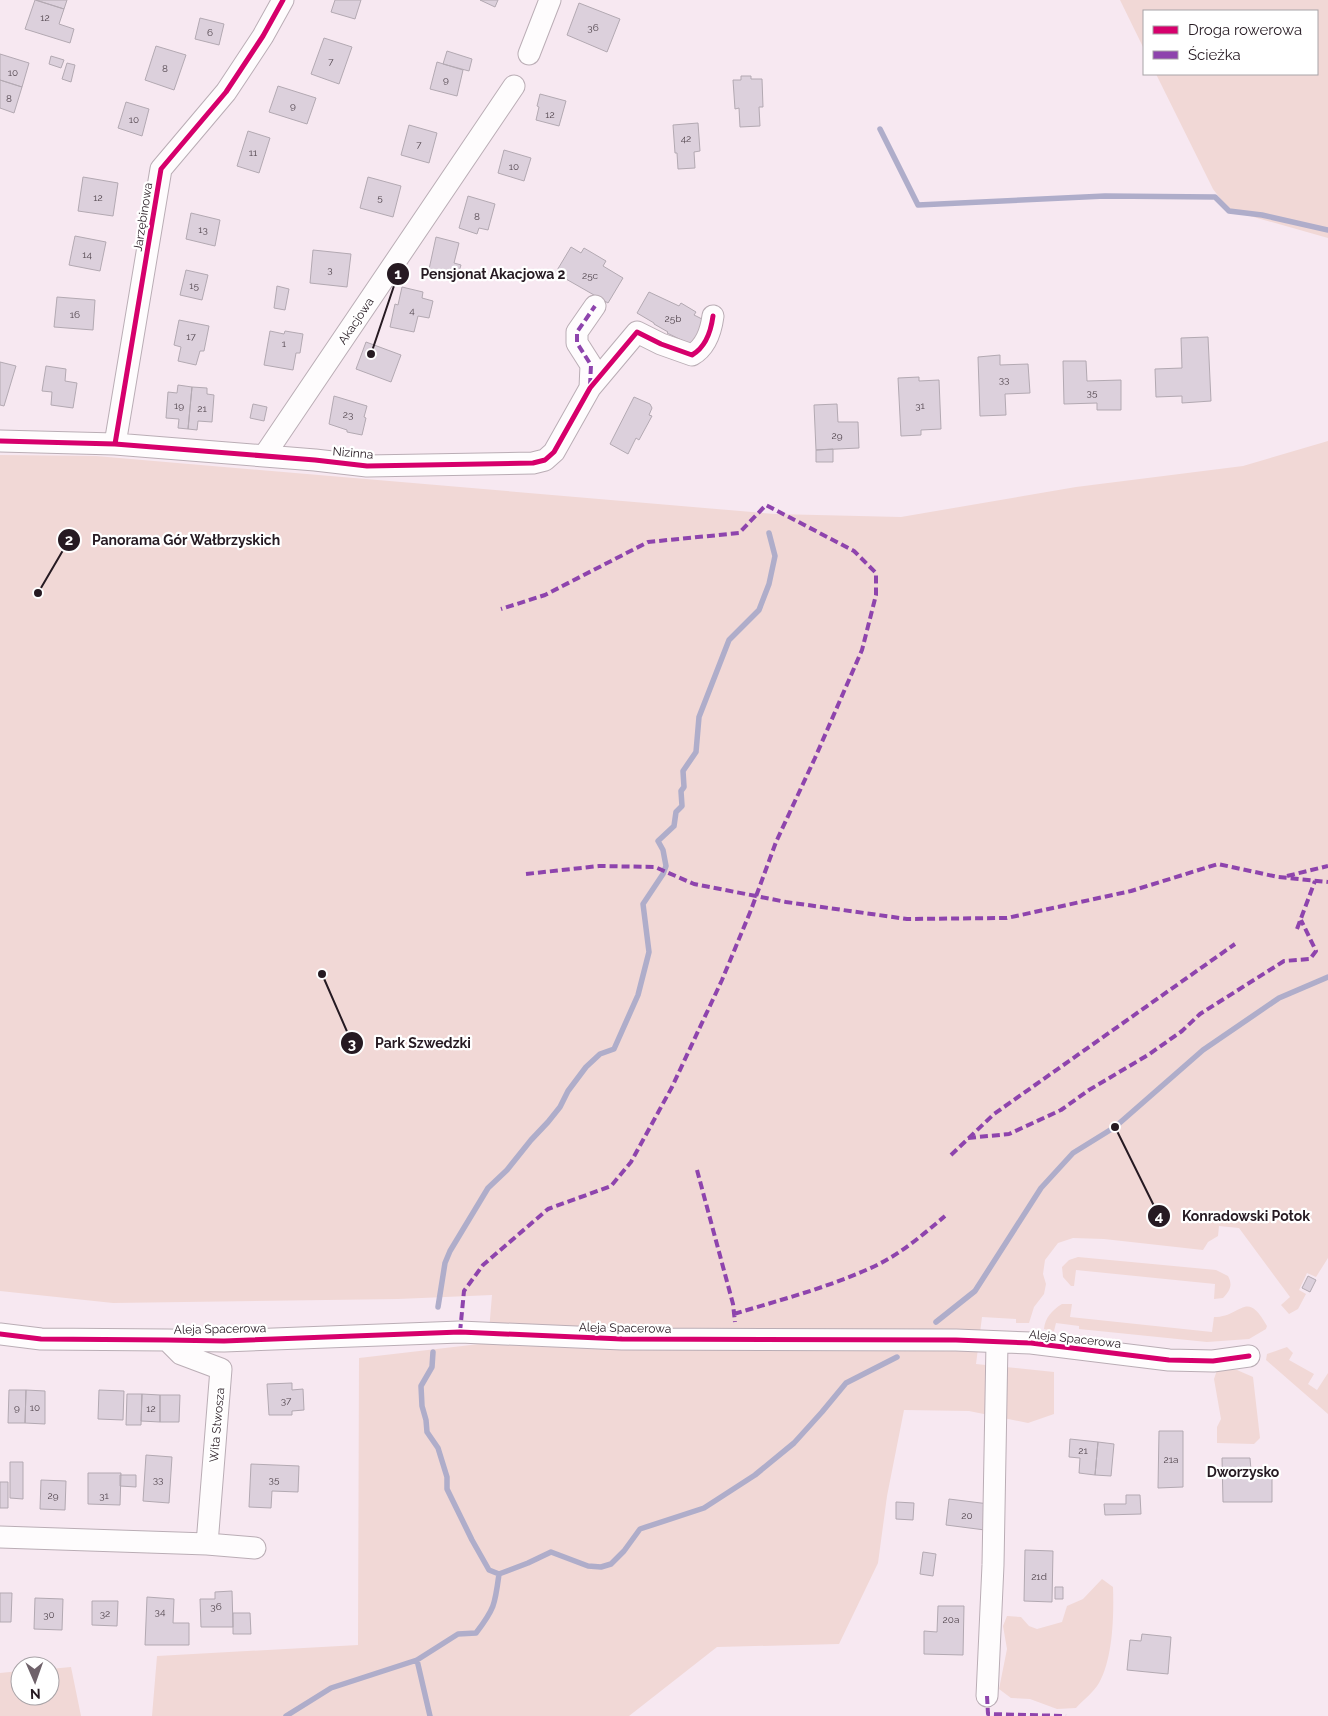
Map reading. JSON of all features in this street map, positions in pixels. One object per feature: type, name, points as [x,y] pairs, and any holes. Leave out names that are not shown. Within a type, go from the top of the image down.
[{"type":"street","name":"Jarzębinowa","points":[[115,444],[161,169],[226,92],[283,0]]},
{"type":"street","points":[[528,54],[550,0]]},
{"type":"street","name":"Akacjowa","points":[[264,456],[514,86]]},
{"type":"street","points":[[590,388],[591,365],[577,343],[577,332],[595,306]]},
{"type":"street","name":"Nizinna","points":[[0,441],[115,444],[367,466],[533,463],[545,460],[554,452],[590,388],[637,332],[661,344],[692,355],[698,352],[706,339],[713,316]]},
{"type":"street","name":"Aleja Spacerowa","points":[[0,1334],[41,1339],[167,1340],[239,1340],[460,1332],[622,1339],[946,1340],[1032,1344],[1169,1360],[1213,1361],[1249,1356]]},
{"type":"street","points":[[167,1340],[181,1354],[221,1368],[233,1355],[239,1340]]},
{"type":"street","points":[[987,1696],[993,1566],[997,1343]]},
{"type":"street","name":"Wita Stwosza","points":[[207,1544],[221,1368]]},
{"type":"street","points":[[0,1537],[207,1544],[255,1548]]},
{"type":"shaded area","points":[[1120,0],[1328,0],[1328,238],[1229,210],[1213,189],[1156,75],[1318,75],[1318,10],[1143,10],[1143,47]]},
{"type":"shaded area","points":[[1328,441],[1328,1258],[1316,1277],[1307,1273],[1299,1290],[1306,1294],[1298,1309],[1289,1314],[1281,1305],[1290,1297],[1239,1228],[1219,1226],[1218,1236],[1208,1242],[1203,1250],[1104,1239],[1073,1238],[1058,1243],[1045,1260],[1043,1274],[1046,1284],[1044,1294],[1034,1307],[1029,1323],[1016,1323],[1016,1319],[982,1317],[976,1364],[1054,1372],[1054,1414],[1028,1423],[969,1411],[904,1410],[887,1496],[878,1563],[839,1644],[717,1647],[629,1716],[152,1716],[157,1656],[358,1645],[359,1358],[488,1343],[492,1295],[398,1299],[113,1303],[0,1291],[0,455],[96,456],[775,514],[901,517],[1076,487],[1243,466]]},
{"type":"shaded area","points":[[1078,1257],[1216,1270],[1228,1276],[1230,1288],[1223,1298],[1214,1299],[1215,1284],[1076,1270],[1074,1286],[1071,1286],[1063,1277],[1062,1267],[1069,1260]]},
{"type":"shaded area","points":[[1062,1304],[1072,1304],[1070,1317],[1212,1332],[1214,1317],[1223,1316],[1248,1306],[1260,1315],[1267,1326],[1266,1329],[1249,1339],[1207,1342],[1079,1329],[1079,1326],[1056,1323],[1054,1331],[1044,1329],[1050,1315]]},
{"type":"shaded area","points":[[1287,1347],[1293,1353],[1289,1360],[1314,1374],[1308,1384],[1317,1390],[1328,1373],[1328,1414],[1266,1360],[1267,1354]]},
{"type":"shaded area","points":[[1217,1370],[1237,1370],[1253,1377],[1260,1438],[1254,1444],[1217,1443],[1217,1427],[1221,1419],[1214,1379]]},
{"type":"shaded area","points":[[1102,1579],[1113,1587],[1112,1636],[1104,1673],[1091,1693],[1076,1708],[1057,1709],[1030,1699],[1011,1698],[999,1689],[1007,1649],[1003,1626],[1007,1616],[1021,1617],[1029,1626],[1037,1629],[1062,1622],[1067,1606],[1083,1599]]},
{"type":"shaded area","points":[[71,1667],[81,1716],[0,1716],[0,1673],[10,1672],[10,1706],[60,1706],[60,1668]]},
{"type":"building","points":[[35,0],[64,9],[59,24],[74,29],[70,43],[25,29]]},
{"type":"building","points":[[36,0],[67,0],[64,9]]},
{"type":"building","points":[[335,0],[361,0],[355,19],[331,12]]},
{"type":"building","points":[[480,0],[498,0],[495,7]]},
{"type":"building","points":[[579,3],[620,19],[607,52],[567,35]]},
{"type":"building","points":[[200,18],[224,24],[219,45],[195,39]]},
{"type":"building","points":[[324,38],[352,47],[339,84],[311,74]]},
{"type":"building","points":[[156,46],[186,55],[174,90],[145,80]]},
{"type":"building","points":[[447,51],[472,59],[469,71],[443,64]]},
{"type":"building","points":[[0,54],[29,63],[22,87],[0,80]]},
{"type":"building","points":[[51,56],[64,60],[61,68],[49,64]]},
{"type":"building","points":[[437,62],[463,70],[457,96],[430,89]]},
{"type":"building","points":[[67,63],[75,65],[71,82],[62,79]]},
{"type":"building","points":[[741,76],[751,76],[751,79],[762,79],[763,107],[759,107],[760,126],[740,127],[739,108],[735,109],[733,80],[741,80]]},
{"type":"building","points":[[0,80],[22,87],[14,113],[0,108]]},
{"type":"building","points":[[278,86],[316,98],[307,124],[269,112]]},
{"type":"building","points":[[540,94],[566,101],[559,126],[536,120]]},
{"type":"building","points":[[126,102],[149,109],[142,136],[118,128]]},
{"type":"building","points":[[698,123],[700,151],[694,152],[695,168],[678,169],[673,125]]},
{"type":"building","points":[[409,125],[437,133],[429,163],[401,155]]},
{"type":"building","points":[[248,131],[270,138],[259,173],[237,166]]},
{"type":"building","points":[[504,150],[531,158],[524,181],[498,173]]},
{"type":"building","points":[[83,177],[118,183],[113,216],[78,211]]},
{"type":"building","points":[[368,177],[401,186],[393,217],[360,208]]},
{"type":"building","points":[[468,196],[495,204],[488,230],[479,228],[477,234],[459,228]]},
{"type":"building","points":[[191,213],[220,220],[215,246],[186,239]]},
{"type":"building","points":[[75,236],[106,242],[100,271],[69,265]]},
{"type":"building","points":[[436,237],[459,243],[454,263],[461,265],[456,282],[428,274]]},
{"type":"building","points":[[571,247],[581,253],[584,248],[606,261],[603,266],[623,278],[608,303],[556,272]]},
{"type":"building","points":[[313,250],[351,254],[347,287],[310,283]]},
{"type":"building","points":[[186,270],[208,275],[202,300],[180,295]]},
{"type":"building","points":[[277,286],[289,289],[285,310],[274,308]]},
{"type":"building","points":[[402,287],[423,292],[422,298],[433,301],[429,318],[418,316],[414,332],[390,327],[395,304],[398,305]]},
{"type":"building","points":[[649,292],[679,306],[681,303],[696,312],[694,315],[706,321],[692,345],[667,333],[637,313]]},
{"type":"building","points":[[57,297],[95,300],[93,330],[54,327]]},
{"type":"building","points":[[179,320],[209,326],[204,351],[200,351],[196,365],[178,361],[181,347],[174,345]]},
{"type":"building","points":[[270,331],[284,334],[285,331],[303,334],[300,353],[296,353],[293,370],[264,365]]},
{"type":"building","points":[[1208,337],[1211,401],[1182,403],[1182,396],[1156,397],[1155,369],[1182,368],[1181,338]]},
{"type":"building","points":[[366,342],[401,355],[391,382],[356,369]]},
{"type":"building","points":[[1000,355],[1000,365],[1028,364],[1030,393],[1005,394],[1006,415],[980,416],[978,357]]},
{"type":"building","points":[[1063,361],[1086,361],[1087,381],[1121,380],[1121,410],[1097,410],[1097,403],[1064,404]]},
{"type":"building","points":[[0,362],[16,366],[4,406],[0,405]]},
{"type":"building","points":[[46,366],[66,369],[65,381],[77,383],[73,408],[51,405],[52,392],[42,391]]},
{"type":"building","points":[[919,377],[919,381],[939,380],[941,429],[921,430],[921,435],[901,436],[898,378]]},
{"type":"building","points":[[178,385],[192,387],[188,429],[178,428],[179,419],[166,418],[168,392],[177,393]]},
{"type":"building","points":[[192,387],[207,388],[207,394],[214,395],[212,422],[198,421],[197,430],[188,429]]},
{"type":"building","points":[[334,396],[367,406],[362,435],[347,432],[347,430],[329,424]]},
{"type":"building","points":[[634,397],[650,404],[652,408],[649,415],[652,416],[639,440],[636,438],[628,454],[610,444]]},
{"type":"building","points":[[253,404],[267,407],[264,421],[250,418]]},
{"type":"building","points":[[837,404],[838,422],[858,422],[859,448],[816,450],[814,405]]},
{"type":"building","points":[[833,449],[833,462],[816,462],[816,450]]},
{"type":"building","points":[[1308,1276],[1316,1280],[1310,1292],[1302,1288]]},
{"type":"building","points":[[292,1383],[292,1390],[303,1389],[304,1410],[292,1411],[292,1415],[269,1415],[267,1384]]},
{"type":"building","points":[[9,1390],[26,1390],[25,1423],[8,1423]]},
{"type":"building","points":[[26,1390],[45,1391],[45,1424],[25,1423]]},
{"type":"building","points":[[99,1390],[124,1391],[123,1420],[98,1419]]},
{"type":"building","points":[[127,1394],[142,1394],[141,1425],[126,1425]]},
{"type":"building","points":[[142,1394],[160,1395],[160,1422],[141,1421]]},
{"type":"building","points":[[160,1395],[180,1395],[179,1422],[160,1422]]},
{"type":"building","points":[[1159,1431],[1183,1431],[1183,1487],[1158,1488]]},
{"type":"building","points":[[1070,1439],[1098,1442],[1095,1475],[1079,1473],[1080,1458],[1069,1457]]},
{"type":"building","points":[[1098,1442],[1114,1444],[1111,1476],[1095,1475]]},
{"type":"building","points":[[146,1455],[172,1457],[169,1503],[143,1501]]},
{"type":"building","points":[[1222,1458],[1250,1458],[1251,1470],[1272,1470],[1272,1502],[1223,1502]]},
{"type":"building","points":[[10,1462],[23,1462],[23,1499],[10,1498]]},
{"type":"building","points":[[251,1464],[299,1466],[298,1492],[272,1491],[271,1508],[249,1507]]},
{"type":"building","points":[[88,1473],[121,1473],[120,1505],[88,1504]]},
{"type":"building","points":[[120,1475],[136,1475],[136,1487],[120,1486]]},
{"type":"building","points":[[41,1480],[66,1481],[65,1510],[40,1509]]},
{"type":"building","points":[[0,1482],[8,1482],[8,1508],[0,1508]]},
{"type":"building","points":[[1126,1495],[1140,1495],[1141,1514],[1105,1515],[1104,1504],[1126,1504]]},
{"type":"building","points":[[949,1499],[989,1504],[985,1530],[946,1525]]},
{"type":"building","points":[[896,1502],[914,1503],[913,1520],[896,1519]]},
{"type":"building","points":[[1025,1550],[1053,1551],[1052,1602],[1024,1601]]},
{"type":"building","points":[[923,1552],[936,1554],[933,1576],[920,1574]]},
{"type":"building","points":[[1055,1587],[1063,1587],[1063,1599],[1055,1599]]},
{"type":"building","points":[[232,1591],[233,1627],[201,1627],[200,1599],[215,1599],[215,1592]]},
{"type":"building","points":[[0,1593],[12,1593],[11,1622],[0,1622]]},
{"type":"building","points":[[147,1597],[174,1599],[173,1623],[189,1623],[189,1645],[145,1645]]},
{"type":"building","points":[[35,1598],[63,1599],[62,1630],[34,1629]]},
{"type":"building","points":[[92,1601],[118,1601],[117,1626],[92,1625]]},
{"type":"building","points":[[938,1606],[964,1606],[963,1655],[924,1654],[924,1631],[937,1632]]},
{"type":"building","points":[[233,1613],[250,1613],[251,1634],[233,1634]]},
{"type":"building","points":[[1142,1634],[1171,1637],[1168,1674],[1127,1670],[1130,1640],[1141,1641]]},
{"type":"waterway","points":[[880,129],[918,205],[1105,196],[1215,197],[1229,211],[1262,215],[1328,230]]},
{"type":"waterway","points":[[438,1307],[445,1263],[450,1251],[488,1188],[507,1170],[548,1122],[586,1067],[600,1054],[614,1049],[638,995],[649,952],[643,904],[663,874],[666,866],[663,850],[658,841],[674,826],[676,812],[682,806],[683,771],[696,752],[699,717],[729,640],[759,610],[769,584],[775,556],[769,533]]},
{"type":"waterway","points":[[936,1322],[975,1291],[1041,1188],[1073,1153],[1115,1127],[1203,1050],[1279,998],[1328,977]]},
{"type":"waterway","points":[[433,1352],[432,1367],[421,1386],[422,1406],[427,1432],[438,1448],[447,1477],[447,1489],[472,1540],[489,1570],[499,1574]]},
{"type":"waterway","points":[[286,1716],[331,1688],[417,1660],[458,1634],[476,1633],[493,1605],[499,1574],[551,1552],[588,1566],[601,1567],[611,1564],[624,1551],[640,1529],[704,1508],[755,1475],[794,1443],[846,1383],[897,1357]]},
{"type":"waterway","points":[[417,1660],[430,1716]]},
{"type":"marked path","points":[[590,386],[591,365],[577,343],[577,332],[595,306]]},
{"type":"marked path","points":[[460,1332],[464,1291],[483,1265],[548,1209],[611,1186],[631,1162],[672,1087],[722,980],[776,842],[862,650],[876,595],[876,573],[854,551],[766,505],[739,533],[648,542],[545,595],[501,609]]},
{"type":"marked path","points":[[526,874],[599,866],[655,867],[694,884],[786,902],[907,919],[1007,918],[1131,891],[1218,864],[1278,877],[1328,882]]},
{"type":"marked path","points":[[1287,876],[1328,866]]},
{"type":"marked path","points":[[1297,929],[1315,881]]},
{"type":"marked path","points":[[968,1138],[1009,1134],[1061,1110],[1089,1090],[1148,1055],[1182,1031],[1200,1014],[1284,961],[1310,959],[1316,951],[1301,920]]},
{"type":"marked path","points":[[951,1155],[994,1114],[1235,944]]},
{"type":"marked path","points":[[697,1170],[733,1304],[735,1322]]},
{"type":"marked path","points":[[734,1314],[826,1286],[862,1272],[905,1248],[945,1216]]},
{"type":"marked path","points":[[987,1696],[988,1714],[1066,1716]]},
{"type":"cycle path","points":[[115,444],[161,169],[226,92],[263,36],[283,0]]},
{"type":"cycle path","points":[[0,441],[115,444],[367,466],[533,463],[545,460],[554,452],[590,388],[637,332],[661,344],[692,355],[701,348],[707,338],[713,316]]},
{"type":"cycle path","points":[[0,1334],[41,1339],[224,1341],[460,1332],[622,1339],[956,1340],[1031,1343],[1169,1360],[1213,1361],[1249,1356]]},
{"type":"place","name":"Pensjonat Akacjowa 2","points":[[371,354]]},
{"type":"place","name":"Panorama Gór Wałbrzyskich","points":[[38,593]]},
{"type":"place","name":"Park Szwedzki","points":[[322,974]]},
{"type":"place","name":"Konradowski Potok","points":[[1115,1127]]},
{"type":"district","name":"Dworzysko","points":[[1243,1472]]}]
